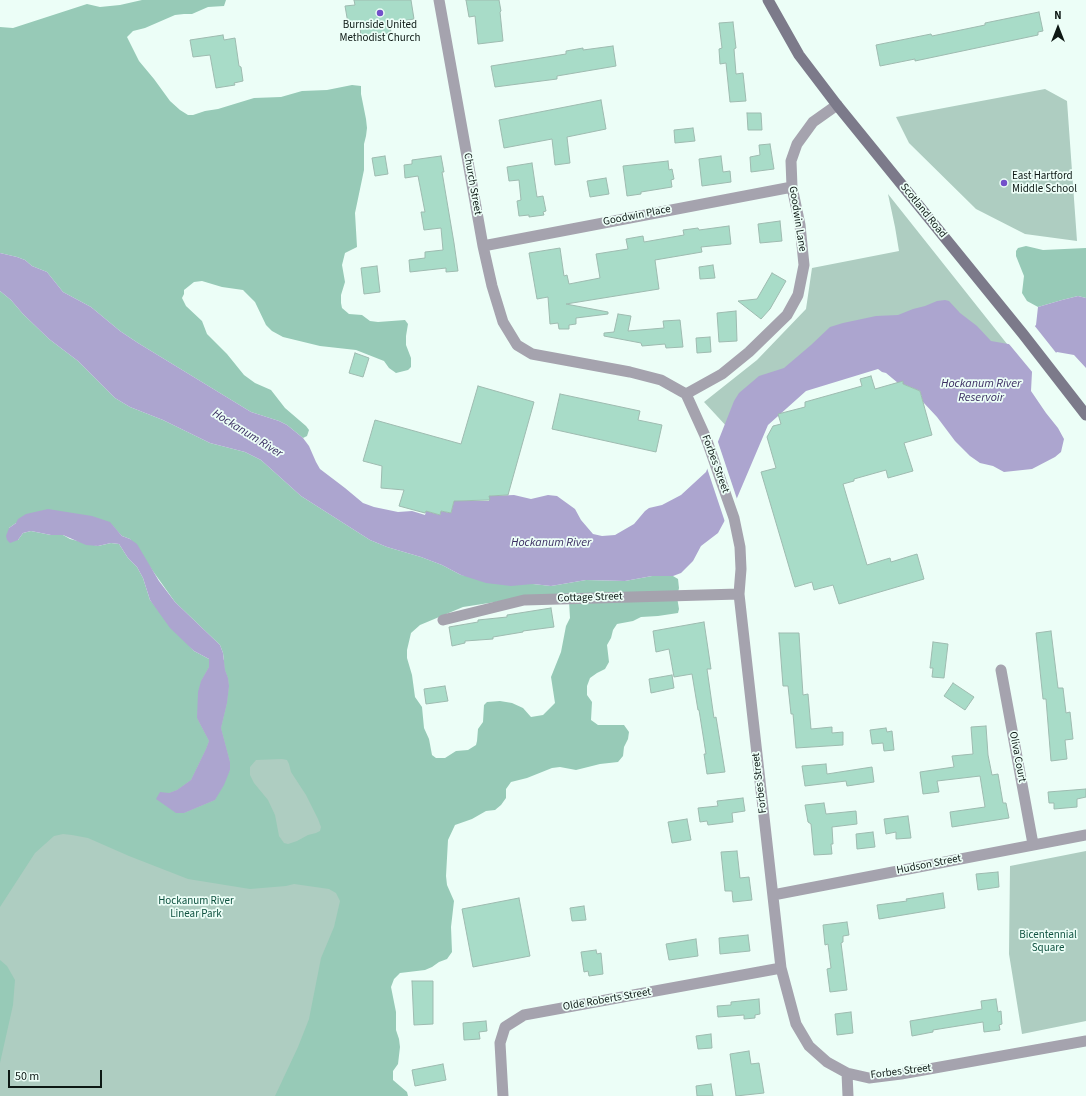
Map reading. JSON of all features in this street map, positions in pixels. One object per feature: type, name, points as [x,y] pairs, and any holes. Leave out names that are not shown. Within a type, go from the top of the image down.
[{"type":"main road","name":"Scotland Road","points":[[768,0],[799,55],[837,105],[1046,363],[1086,415]]},
{"type":"street","name":"Church Street","points":[[439,0],[482,246],[503,322],[517,345],[532,354],[630,372],[661,380],[686,394]]},
{"type":"street","name":"Goodwin Lane","points":[[686,394],[722,374],[749,352],[787,315],[798,295],[804,265],[800,225],[792,187],[791,161],[797,144],[813,122],[837,105]]},
{"type":"street","name":"Goodwin Place","points":[[482,246],[792,187]]},
{"type":"street","name":"Forbes Street","points":[[686,394],[706,438],[734,518],[740,547],[741,568],[739,594],[781,968],[796,1024],[809,1046],[827,1062],[847,1073],[869,1078],[901,1074],[1086,1041]]},
{"type":"street","name":"Cottage Street","points":[[443,620],[524,600],[739,594]]},
{"type":"street","name":"Oliva Court","points":[[1001,670],[1033,844]]},
{"type":"street","name":"Hudson Street","points":[[773,895],[1086,835]]},
{"type":"street","name":"Olde Roberts Street","points":[[502,1096],[500,1043],[505,1027],[524,1015],[781,968]]},
{"type":"street","points":[[847,1073],[848,1096]]},
{"type":"green space","points":[[142,0],[226,0],[224,6],[208,7],[192,14],[175,15],[145,28],[133,31],[127,37],[139,61],[170,101],[188,115],[218,109],[254,98],[281,97],[302,91],[327,90],[352,85],[361,86],[367,128],[364,144],[364,170],[355,213],[357,247],[345,253],[342,265],[345,282],[341,295],[341,303],[342,308],[349,314],[362,315],[370,321],[378,322],[405,320],[408,324],[406,345],[411,358],[411,367],[408,370],[396,373],[389,368],[384,361],[356,350],[320,346],[283,337],[272,331],[266,325],[255,302],[243,290],[222,287],[202,281],[194,282],[184,290],[182,298],[186,306],[202,321],[207,334],[227,354],[244,375],[255,383],[271,390],[285,408],[306,426],[309,430],[307,436],[303,438],[287,425],[279,421],[251,412],[138,343],[120,331],[91,307],[63,292],[47,272],[32,266],[25,260],[0,253],[0,27],[13,28],[87,4],[100,7],[120,5]]},
{"type":"green space","points":[[1045,89],[1067,101],[1077,241],[1025,234],[976,209],[909,143],[896,117]]},
{"type":"green space","points":[[888,194],[1019,359],[856,347],[741,442],[704,402],[757,360],[806,309],[812,268],[899,251]]},
{"type":"green space","points":[[1026,246],[1043,250],[1086,248],[1086,298],[1078,296],[1038,307],[1027,301],[1022,293],[1024,276],[1016,256],[1016,251],[1018,248]]},
{"type":"green space","points":[[0,291],[11,300],[49,339],[78,361],[115,398],[130,407],[163,420],[210,443],[245,452],[261,460],[301,496],[370,540],[442,565],[461,575],[551,586],[586,580],[625,581],[652,576],[673,576],[678,579],[678,613],[641,617],[633,621],[617,624],[607,645],[609,662],[605,669],[590,678],[587,686],[587,695],[592,702],[591,720],[598,725],[624,725],[629,732],[628,739],[624,747],[623,756],[618,762],[600,764],[576,770],[560,767],[552,768],[527,778],[511,782],[506,789],[506,798],[495,810],[486,811],[472,819],[455,825],[448,840],[446,876],[447,885],[454,901],[451,927],[452,952],[447,959],[425,970],[400,973],[394,979],[391,987],[396,1012],[396,1030],[400,1047],[398,1064],[393,1071],[393,1080],[407,1092],[408,1096],[275,1096],[298,1047],[309,1019],[321,958],[334,927],[340,901],[336,893],[329,889],[294,884],[250,889],[188,879],[88,838],[63,834],[54,836],[35,853],[0,907]],"holes":[[[109,522],[122,536],[130,539],[175,602],[220,645],[223,653],[229,686],[227,703],[221,728],[230,762],[230,770],[215,800],[184,813],[176,813],[169,793],[177,790],[191,780],[209,741],[197,718],[201,681],[209,667],[209,659],[194,651],[150,600],[143,578],[137,567],[128,558],[119,544],[111,543],[98,546],[70,539],[63,535],[51,535],[31,531],[23,533],[18,540],[9,528],[16,523]],[[515,599],[569,601],[570,618],[566,626],[561,652],[551,677],[555,703],[543,715],[531,717],[523,708],[512,703],[500,701],[487,702],[484,705],[483,722],[478,729],[476,745],[468,750],[456,751],[445,758],[436,758],[432,755],[429,739],[424,728],[422,707],[415,697],[412,675],[407,658],[407,650],[411,633],[420,625],[463,607]],[[256,760],[287,760],[291,772],[306,795],[318,819],[321,827],[320,831],[297,841],[288,844],[284,843],[279,836],[275,815],[268,800],[254,783],[250,775],[250,767]]]},
{"type":"green space","name":"Hockanum River Linear Park","points":[[487,599],[405,623],[359,1096],[0,1096],[0,865],[119,684]]},
{"type":"green space","name":"Bicentennial Square","points":[[1086,851],[1086,1021],[1022,1034],[1009,954],[1010,866]]},
{"type":"green space","points":[[0,960],[7,966],[15,980],[13,1005],[0,1063]]},
{"type":"water","points":[[0,253],[25,260],[32,266],[47,272],[63,292],[91,307],[120,331],[138,343],[251,412],[287,425],[303,438],[309,446],[320,469],[363,503],[398,512],[412,511],[425,515],[426,511],[440,515],[441,511],[451,513],[454,501],[489,501],[489,496],[514,495],[531,499],[548,495],[557,496],[575,509],[581,520],[593,534],[602,536],[615,535],[634,524],[649,508],[662,505],[681,495],[706,472],[734,401],[739,393],[759,376],[784,368],[830,327],[876,316],[898,315],[937,301],[945,300],[949,301],[960,313],[977,326],[991,341],[1014,345],[1036,325],[1038,307],[1078,296],[1086,298],[1086,368],[1074,355],[1057,352],[1032,372],[1031,391],[1058,428],[1064,439],[1061,452],[1055,457],[1032,469],[1004,472],[993,466],[980,463],[970,456],[955,441],[937,417],[923,402],[920,391],[903,384],[903,381],[898,383],[886,373],[878,369],[806,391],[768,425],[737,498],[718,533],[701,546],[693,561],[681,573],[673,576],[652,576],[625,581],[586,580],[551,586],[533,584],[511,586],[486,583],[461,575],[442,565],[370,540],[301,496],[261,460],[245,452],[210,443],[163,420],[130,407],[115,398],[78,361],[49,339],[11,300],[0,291]]},
{"type":"water","points":[[48,509],[92,516],[110,522],[122,536],[137,544],[159,581],[175,602],[220,645],[223,653],[229,686],[227,703],[221,728],[230,762],[230,770],[224,785],[215,800],[184,813],[176,813],[156,799],[160,792],[169,793],[177,790],[191,780],[206,749],[209,741],[197,718],[198,692],[201,681],[209,667],[209,659],[194,651],[170,628],[150,600],[143,578],[137,567],[128,558],[119,544],[111,543],[98,546],[86,545],[63,535],[51,535],[31,531],[23,533],[18,540],[10,543],[7,540],[6,536],[9,528],[16,523],[18,519],[26,514]]},
{"type":"pier","points":[[1034,325],[1057,354],[1033,373],[1009,344],[1013,343]]},
{"type":"pier","points":[[717,439],[737,499],[725,522],[706,465]]},
{"type":"building","name":"Burnside United Methodist Church","points":[[354,0],[411,0],[414,19],[390,23],[391,33],[361,37],[360,27],[349,29],[345,6],[355,5]]},
{"type":"building","points":[[466,0],[499,0],[503,41],[478,44],[475,16],[469,17]]},
{"type":"building","points":[[1039,12],[1043,31],[1038,32],[1038,35],[915,61],[915,59],[880,66],[876,45],[931,34],[932,36]]},
{"type":"building","points":[[733,22],[736,48],[734,49],[736,74],[743,73],[746,101],[730,102],[726,63],[720,64],[719,49],[722,48],[719,23]]},
{"type":"building","points":[[223,35],[224,40],[235,38],[243,81],[234,83],[235,85],[216,88],[210,55],[193,57],[190,40]]},
{"type":"building","points":[[613,46],[616,66],[557,76],[557,79],[495,87],[491,66],[566,54],[566,51],[583,48],[583,50]]},
{"type":"building","points":[[601,100],[606,129],[567,137],[570,163],[555,165],[552,139],[504,148],[499,120]]},
{"type":"building","points":[[747,113],[761,113],[762,130],[748,130]]},
{"type":"building","points":[[693,128],[695,141],[675,143],[674,130]]},
{"type":"building","points":[[770,144],[774,169],[751,172],[750,157],[760,155],[759,145]]},
{"type":"building","points":[[385,156],[388,174],[375,176],[372,158]]},
{"type":"building","points":[[441,156],[444,172],[442,172],[458,271],[446,272],[446,268],[410,272],[409,260],[425,258],[425,252],[443,250],[441,228],[424,230],[421,212],[425,212],[418,176],[405,178],[404,165],[412,164],[412,160]]},
{"type":"building","points":[[721,156],[723,172],[730,171],[731,182],[702,186],[699,159]]},
{"type":"building","points":[[668,161],[669,170],[672,169],[674,179],[671,180],[672,187],[627,196],[623,166]]},
{"type":"building","points":[[532,163],[537,197],[543,196],[546,211],[543,212],[544,215],[529,217],[529,215],[519,216],[517,201],[521,200],[519,180],[509,181],[507,167]]},
{"type":"building","points":[[606,178],[609,194],[590,197],[587,181]]},
{"type":"building","points":[[780,221],[782,241],[760,243],[758,224]]},
{"type":"building","points":[[729,226],[731,244],[701,247],[702,252],[655,260],[659,289],[566,304],[608,312],[608,314],[576,318],[576,324],[569,325],[569,329],[559,329],[558,323],[550,324],[548,297],[537,299],[529,253],[560,248],[564,276],[567,275],[569,284],[600,278],[596,254],[628,249],[626,239],[643,236],[644,242],[684,235],[683,230],[698,228],[699,230]]},
{"type":"building","points":[[713,265],[715,278],[700,279],[699,267]]},
{"type":"building","points":[[377,266],[380,292],[364,294],[361,268]]},
{"type":"building","points":[[772,273],[786,281],[770,309],[761,319],[738,301],[757,299]]},
{"type":"building","points":[[736,311],[737,341],[719,342],[717,313]]},
{"type":"building","points":[[618,314],[631,316],[628,331],[664,328],[663,321],[680,320],[683,347],[666,348],[665,344],[642,346],[641,343],[604,336],[604,333],[614,332]]},
{"type":"building","points":[[710,337],[711,352],[697,353],[696,338]]},
{"type":"building","points":[[355,353],[369,358],[363,377],[349,373]]},
{"type":"building","points":[[871,376],[875,389],[903,381],[903,384],[920,391],[932,435],[904,443],[913,471],[888,478],[886,470],[854,479],[854,481],[843,484],[867,565],[890,558],[891,562],[917,554],[924,579],[839,604],[833,585],[814,590],[812,582],[795,587],[761,472],[776,468],[767,437],[773,426],[781,424],[778,414],[805,407],[805,402],[862,386],[860,379]]},
{"type":"building","points":[[478,386],[534,402],[508,495],[489,496],[490,500],[454,501],[451,513],[441,511],[440,515],[426,511],[425,513],[399,506],[404,490],[381,488],[382,466],[363,461],[375,420],[461,444]]},
{"type":"building","points":[[560,394],[640,411],[638,420],[662,425],[656,452],[552,429]]},
{"type":"building","points":[[551,608],[554,627],[523,631],[493,637],[493,639],[465,641],[465,643],[452,646],[449,627],[478,622],[478,620],[507,617],[507,615]]},
{"type":"building","points":[[704,622],[711,669],[707,669],[714,718],[716,717],[725,772],[707,774],[704,754],[706,754],[692,674],[674,677],[669,649],[656,652],[653,631]]},
{"type":"building","points":[[1051,631],[1058,688],[1063,688],[1066,713],[1070,712],[1073,739],[1065,740],[1067,759],[1051,761],[1046,699],[1043,699],[1036,633]]},
{"type":"building","points":[[779,633],[799,633],[803,695],[808,694],[811,729],[832,727],[832,733],[843,732],[843,745],[796,748],[793,714],[791,714],[788,686],[783,686]]},
{"type":"building","points":[[933,642],[948,644],[944,678],[932,677],[933,668],[930,668]]},
{"type":"building","points":[[672,675],[674,688],[651,693],[649,679]]},
{"type":"building","points":[[953,683],[974,697],[965,710],[944,696]]},
{"type":"building","points":[[445,686],[448,701],[426,704],[424,689]]},
{"type":"building","points":[[986,726],[988,755],[992,775],[998,774],[1003,803],[1006,803],[1009,818],[952,827],[950,812],[985,807],[980,776],[937,781],[939,792],[923,794],[920,772],[954,767],[952,756],[973,754],[971,727]]},
{"type":"building","points":[[886,728],[887,732],[892,731],[894,750],[884,751],[883,743],[872,744],[870,730]]},
{"type":"building","points":[[826,764],[827,774],[872,767],[874,782],[847,786],[846,781],[805,786],[802,766]]},
{"type":"building","points":[[1086,789],[1086,797],[1077,799],[1077,807],[1054,809],[1054,803],[1049,803],[1048,792]]},
{"type":"building","points":[[743,798],[745,811],[732,813],[733,822],[708,825],[707,821],[700,822],[698,808],[718,806],[717,801]]},
{"type":"building","points":[[824,803],[826,814],[856,811],[857,824],[832,827],[832,854],[814,855],[811,824],[808,822],[805,805]]},
{"type":"building","points":[[908,816],[911,838],[896,839],[896,832],[886,834],[884,819]]},
{"type":"building","points":[[687,819],[691,840],[672,843],[668,822]]},
{"type":"building","points":[[873,832],[875,847],[857,849],[856,834]]},
{"type":"building","points":[[737,851],[740,878],[749,877],[752,900],[733,902],[732,891],[725,891],[721,852]]},
{"type":"building","points":[[998,872],[999,887],[978,890],[976,874]]},
{"type":"building","points":[[943,893],[945,908],[879,919],[877,905],[907,901],[906,899]]},
{"type":"building","points":[[519,898],[530,956],[473,967],[462,909]]},
{"type":"building","points":[[584,906],[586,920],[572,921],[570,908]]},
{"type":"building","points":[[847,922],[849,935],[843,936],[843,942],[841,943],[847,990],[830,992],[827,969],[831,968],[828,944],[825,945],[823,925]]},
{"type":"building","points":[[748,935],[750,951],[720,954],[719,938]]},
{"type":"building","points":[[696,939],[698,956],[669,960],[666,944]]},
{"type":"building","points":[[596,950],[597,954],[601,953],[603,974],[589,976],[588,971],[584,972],[581,952]]},
{"type":"building","points":[[412,981],[433,981],[433,1024],[414,1025]]},
{"type":"building","points":[[759,999],[760,1014],[755,1015],[755,1018],[744,1019],[744,1015],[718,1017],[717,1006],[731,1005],[731,1002]]},
{"type":"building","points":[[996,999],[998,1012],[1001,1011],[1002,1024],[999,1025],[1000,1030],[984,1032],[983,1022],[933,1030],[933,1032],[912,1036],[910,1021],[982,1009],[981,1001]]},
{"type":"building","points":[[851,1012],[853,1033],[837,1035],[835,1014]]},
{"type":"building","points":[[486,1021],[487,1031],[479,1032],[480,1039],[464,1040],[463,1023]]},
{"type":"building","points":[[711,1034],[712,1048],[698,1049],[696,1036]]},
{"type":"building","points":[[749,1051],[751,1064],[759,1063],[764,1093],[736,1096],[730,1054]]},
{"type":"building","points":[[443,1064],[446,1080],[415,1086],[412,1070]]},
{"type":"building","points":[[711,1084],[713,1096],[697,1096],[696,1086]]},
{"type":"place","name":"Burnside United Methodist Church","points":[[380,13]]},
{"type":"place","name":"East Hartford Middle School","points":[[1004,183]]},
{"type":"water label","name":"Hockanum River Reservoir","points":[[981,391]]},
{"type":"water label","name":"Hockanum River","points":[[247,434]]},
{"type":"water label","name":"Hockanum River","points":[[551,543]]}]
